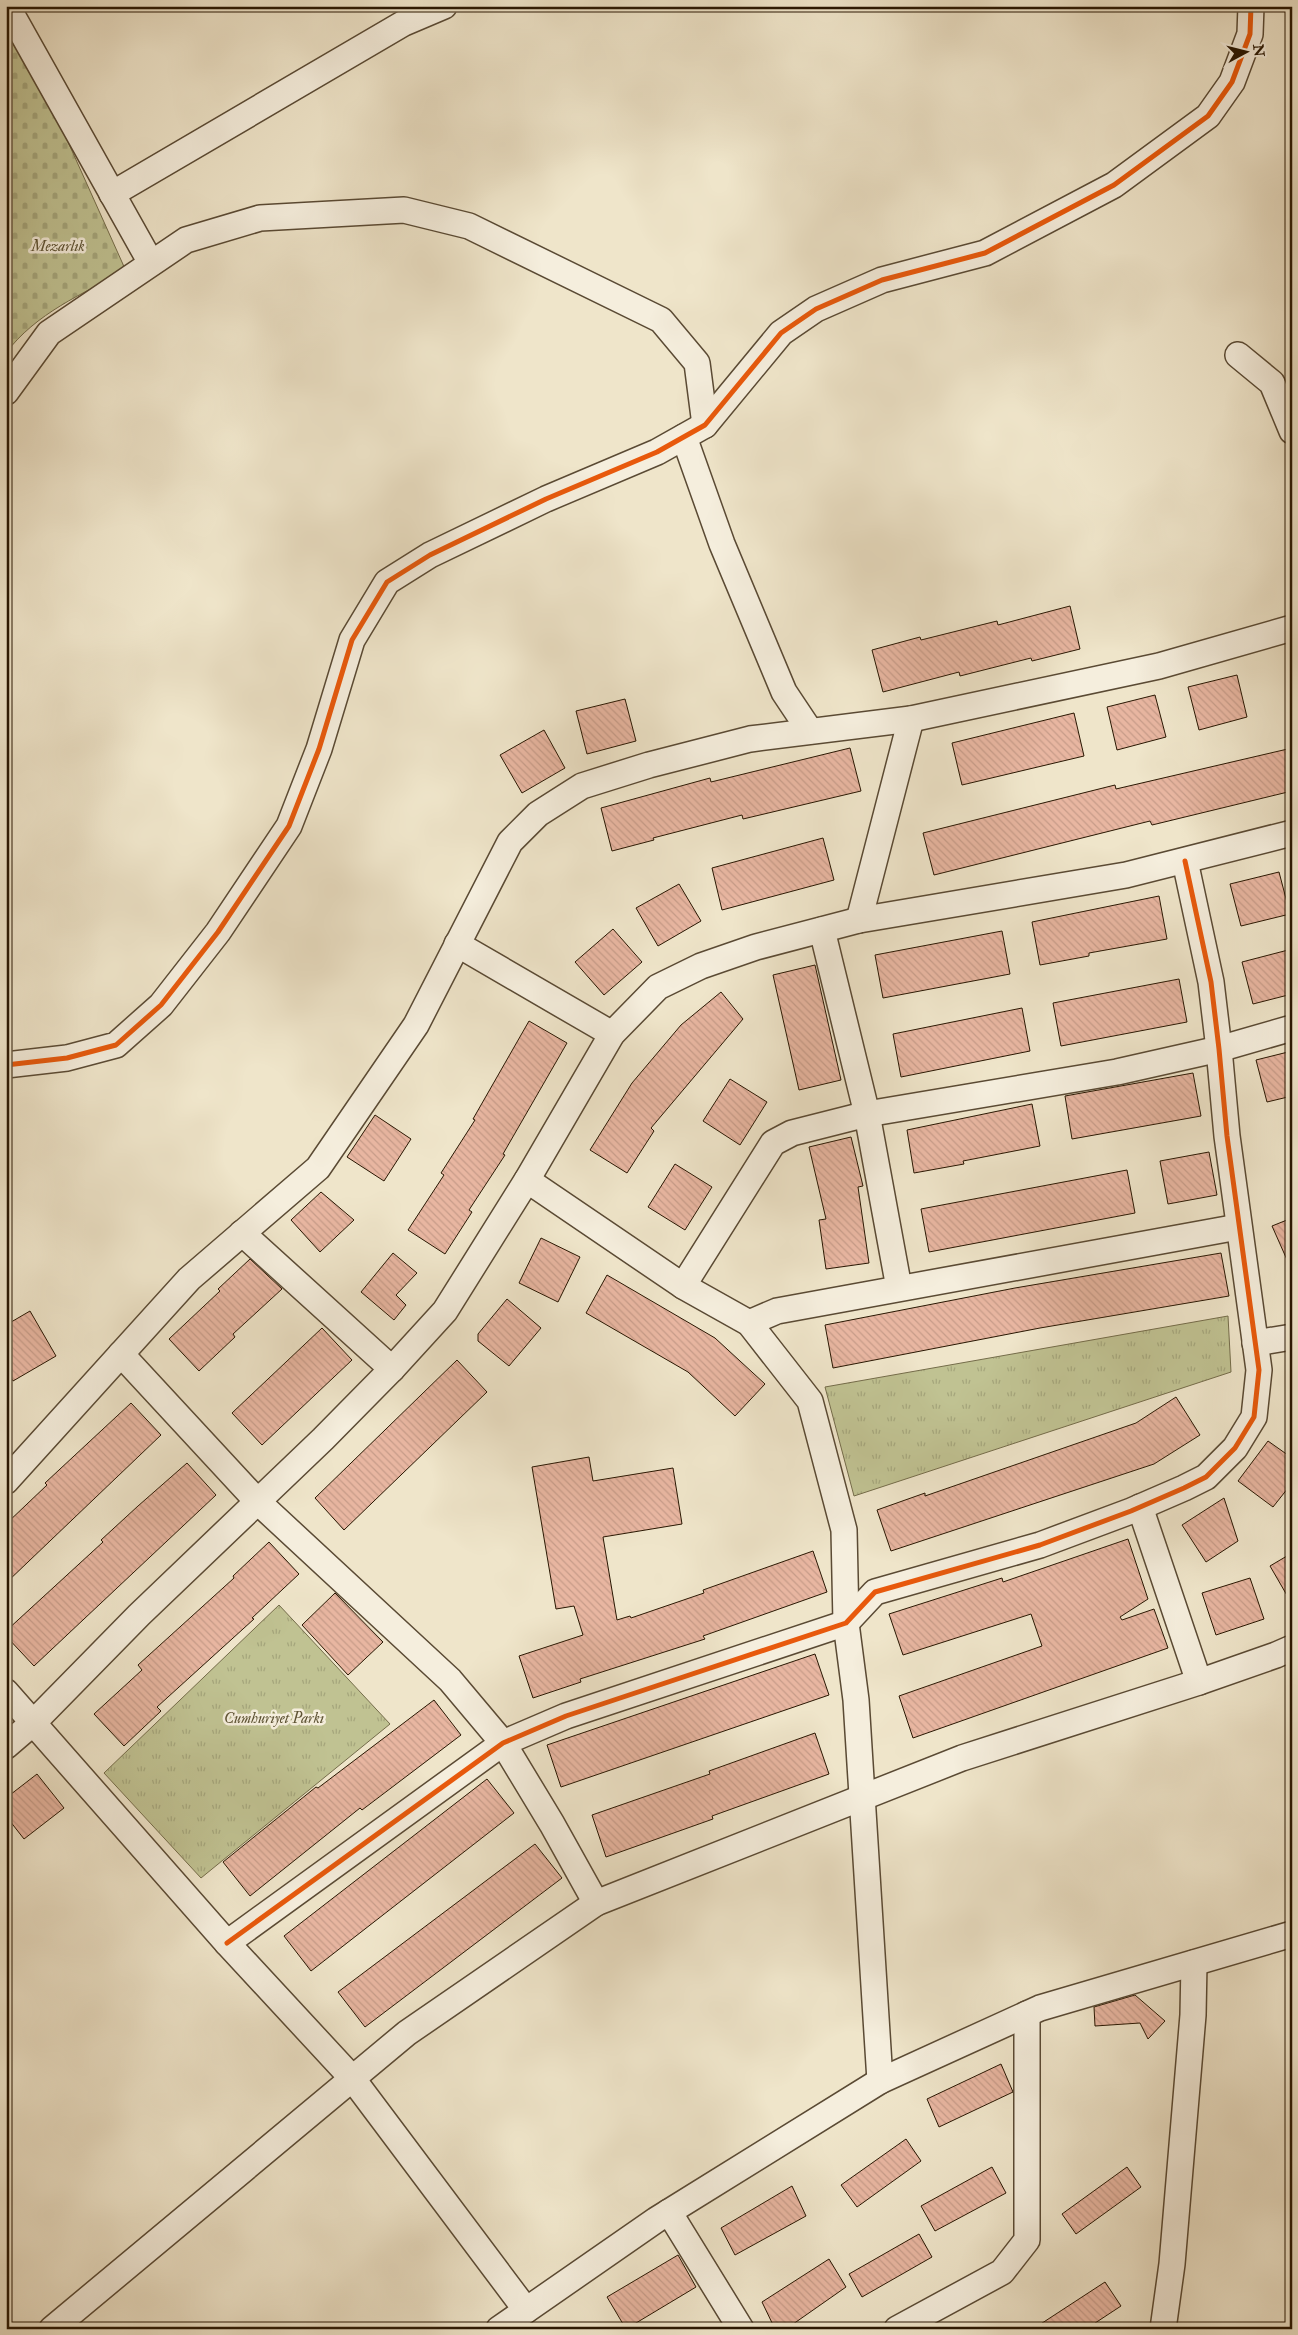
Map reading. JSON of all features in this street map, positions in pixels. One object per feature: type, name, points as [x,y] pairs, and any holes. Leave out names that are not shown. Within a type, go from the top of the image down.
[{"type":"street","points":[[7,6],[151,263]]},
{"type":"street","points":[[112,194],[404,23],[444,6]]},
{"type":"street","points":[[6,1065],[67,1058],[116,1044],[161,1005],[218,932],[289,826],[319,749],[352,640],[387,582],[430,556],[537,503],[657,452],[694,431],[781,333],[816,309],[882,280],[985,253],[1114,185],[1208,116],[1232,82],[1250,34],[1251,6]]},
{"type":"street","points":[[6,392],[49,333],[186,240],[260,218],[404,210],[470,226],[661,320],[696,364],[694,431],[722,544],[784,692],[810,731]]},
{"type":"street","points":[[1238,355],[1272,383],[1292,431]]},
{"type":"street","points":[[6,1481],[189,1279],[318,1168],[416,1025],[510,842],[538,814],[582,786],[649,765],[750,739],[910,719],[1159,666],[1292,628]]},
{"type":"street","points":[[859,920],[910,719]]},
{"type":"street","points":[[6,1746],[34,1722],[139,1615],[258,1502],[392,1369],[445,1311],[527,1180],[612,1034],[658,987],[701,966],[756,946],[859,920],[1126,874],[1185,861],[1292,833]]},
{"type":"street","points":[[226,1943],[503,1743],[566,1716],[846,1623],[875,1592],[1040,1545],[1140,1507],[1206,1477],[1234,1448],[1254,1417],[1259,1370],[1238,1227],[1210,982],[1185,861]]},
{"type":"street","points":[[822,930],[867,1114],[899,1288]]},
{"type":"street","points":[[458,944],[612,1034]]},
{"type":"street","points":[[683,1286],[773,1143],[792,1133],[867,1114],[1117,1072],[1219,1049],[1292,1028]]},
{"type":"street","points":[[527,1180],[683,1286],[749,1323],[810,1401],[844,1530],[846,1623],[856,1700],[880,2081]]},
{"type":"street","points":[[749,1323],[776,1311],[1238,1227]]},
{"type":"street","points":[[242,1233],[392,1369]]},
{"type":"street","points":[[1255,1343],[1292,1337]]},
{"type":"street","points":[[121,1354],[258,1502],[450,1680],[503,1743],[552,1824],[596,1903]]},
{"type":"street","points":[[1140,1507],[1198,1682]]},
{"type":"street","points":[[52,2329],[407,2033],[596,1903],[962,1758],[1198,1682],[1292,1648]]},
{"type":"street","points":[[6,1692],[226,1943],[352,2078],[526,2310]]},
{"type":"street","points":[[500,2329],[669,2212],[880,2081],[1040,2008],[1292,1934]]},
{"type":"street","points":[[1163,2329],[1173,2254],[1193,2015],[1194,1963]]},
{"type":"street","points":[[897,2329],[1002,2272],[1027,2240],[1027,2014]]},
{"type":"street","points":[[669,2212],[741,2329]]},
{"type":"green space","name":"Mezarlık","points":[[6,20],[64,133],[126,271],[77,296],[45,316],[18,339],[6,353]]},
{"type":"green space","points":[[1228,1316],[1231,1372],[854,1496],[825,1387]]},
{"type":"green space","name":"Cumhuriyet Parkı","points":[[279,1605],[390,1724],[201,1878],[104,1773]]},
{"type":"building","points":[[1070,606],[1080,649],[1032,661],[1031,658],[960,676],[959,672],[883,692],[872,650],[920,637],[921,640],[997,621],[998,625]]},
{"type":"building","points":[[1237,675],[1247,717],[1199,730],[1188,687]]},
{"type":"building","points":[[1155,695],[1166,737],[1117,750],[1107,707]]},
{"type":"building","points":[[625,699],[636,741],[587,754],[576,711]]},
{"type":"building","points":[[1074,713],[1084,756],[962,785],[952,743]]},
{"type":"building","points":[[544,730],[565,768],[522,793],[500,755]]},
{"type":"building","points":[[850,748],[861,791],[743,819],[742,815],[653,838],[654,840],[612,851],[601,808],[710,778],[711,782]]},
{"type":"building","points":[[1292,748],[1292,791],[1152,825],[1150,821],[934,875],[923,833],[1115,785],[1116,789]]},
{"type":"building","points":[[823,838],[834,880],[722,910],[712,868]]},
{"type":"building","points":[[1279,872],[1290,914],[1241,926],[1230,884]]},
{"type":"building","points":[[679,884],[701,921],[658,946],[636,908]]},
{"type":"building","points":[[1159,896],[1167,939],[1089,953],[1089,956],[1040,965],[1032,922]]},
{"type":"building","points":[[613,929],[642,962],[604,995],[575,962]]},
{"type":"building","points":[[1002,931],[1010,974],[883,998],[875,955]]},
{"type":"building","points":[[1292,949],[1292,994],[1253,1004],[1242,962]]},
{"type":"building","points":[[815,965],[841,1080],[799,1090],[773,975]]},
{"type":"building","points":[[1179,979],[1187,1022],[1061,1046],[1053,1003]]},
{"type":"building","points":[[721,992],[743,1019],[651,1128],[654,1131],[627,1173],[590,1150],[632,1083],[681,1025]]},
{"type":"building","points":[[1022,1008],[1030,1051],[901,1077],[893,1034]]},
{"type":"building","points":[[529,1021],[567,1043],[503,1154],[505,1155],[469,1210],[472,1212],[445,1254],[408,1230],[444,1175],[441,1173],[475,1120],[473,1119]]},
{"type":"building","points":[[1292,1051],[1292,1096],[1267,1102],[1256,1060]]},
{"type":"building","points":[[1193,1073],[1201,1116],[1072,1139],[1065,1096]]},
{"type":"building","points":[[730,1079],[767,1102],[740,1145],[703,1121]]},
{"type":"building","points":[[1032,1104],[1040,1146],[963,1161],[964,1164],[914,1173],[907,1130]]},
{"type":"building","points":[[375,1115],[411,1139],[384,1181],[347,1157]]},
{"type":"building","points":[[851,1137],[863,1186],[858,1187],[869,1263],[826,1269],[819,1220],[826,1219],[809,1147]]},
{"type":"building","points":[[1209,1152],[1217,1195],[1168,1204],[1160,1161]]},
{"type":"building","points":[[675,1164],[712,1187],[685,1230],[648,1207]]},
{"type":"building","points":[[1127,1170],[1135,1213],[929,1252],[921,1209]]},
{"type":"building","points":[[321,1192],[354,1220],[320,1252],[291,1220]]},
{"type":"building","points":[[1292,1218],[1292,1271],[1272,1226]]},
{"type":"building","points":[[541,1238],[580,1257],[558,1302],[519,1283]]},
{"type":"building","points":[[393,1253],[417,1273],[396,1295],[406,1305],[394,1320],[361,1292]]},
{"type":"building","points":[[1221,1253],[1229,1296],[1040,1328],[833,1368],[825,1325],[1015,1288]]},
{"type":"building","points":[[250,1259],[282,1289],[233,1334],[235,1337],[199,1371],[169,1339],[220,1291],[218,1289]]},
{"type":"building","points":[[607,1275],[715,1338],[765,1384],[735,1416],[688,1372],[586,1313]]},
{"type":"building","points":[[507,1299],[541,1328],[509,1366],[478,1341],[478,1334]]},
{"type":"building","points":[[30,1311],[56,1356],[13,1381],[6,1369],[6,1325]]},
{"type":"building","points":[[322,1328],[352,1360],[262,1445],[232,1413]]},
{"type":"building","points":[[457,1360],[487,1392],[344,1530],[315,1498]]},
{"type":"building","points":[[1176,1397],[1200,1435],[1154,1464],[891,1551],[877,1510],[925,1493],[925,1496],[1136,1423]]},
{"type":"building","points":[[131,1403],[161,1435],[6,1583],[6,1524],[47,1485],[45,1483]]},
{"type":"building","points":[[1268,1441],[1292,1458],[1292,1483],[1273,1507],[1238,1481]]},
{"type":"building","points":[[589,1457],[593,1481],[673,1468],[682,1524],[603,1537],[617,1620],[630,1616],[631,1618],[704,1593],[703,1590],[813,1551],[827,1592],[703,1636],[705,1639],[580,1679],[581,1682],[533,1698],[519,1656],[583,1635],[574,1606],[556,1609],[532,1467]]},
{"type":"building","points":[[187,1463],[216,1495],[34,1666],[6,1636],[6,1631],[103,1542],[101,1540]]},
{"type":"building","points":[[1224,1498],[1238,1541],[1206,1562],[1182,1525]]},
{"type":"building","points":[[1128,1539],[1148,1599],[1120,1617],[1122,1620],[1154,1609],[1168,1648],[913,1738],[899,1696],[1042,1646],[1031,1614],[903,1655],[889,1614],[1002,1578],[1003,1582]]},
{"type":"building","points":[[269,1542],[299,1574],[252,1618],[254,1619],[157,1707],[161,1711],[124,1746],[94,1714],[142,1670],[138,1665],[234,1578],[233,1576]]},
{"type":"building","points":[[1292,1553],[1292,1604],[1270,1566]]},
{"type":"building","points":[[1250,1578],[1264,1619],[1216,1635],[1202,1593]]},
{"type":"building","points":[[335,1593],[383,1642],[348,1675],[302,1625]]},
{"type":"building","points":[[815,1654],[829,1695],[561,1787],[547,1745]]},
{"type":"building","points":[[434,1700],[461,1735],[362,1810],[360,1808],[250,1896],[223,1862],[316,1787],[318,1788]]},
{"type":"building","points":[[815,1733],[829,1774],[712,1816],[713,1819],[606,1857],[592,1815],[710,1774],[709,1771]]},
{"type":"building","points":[[37,1774],[64,1808],[24,1839],[6,1816],[6,1798]]},
{"type":"building","points":[[487,1779],[514,1813],[311,1971],[284,1936]]},
{"type":"building","points":[[535,1844],[562,1878],[365,2027],[338,1992]]},
{"type":"building","points":[[1135,1995],[1165,2021],[1148,2039],[1140,2023],[1095,2026],[1094,2007]]},
{"type":"building","points":[[1001,2064],[1013,2092],[939,2127],[927,2099]]},
{"type":"building","points":[[906,2139],[921,2161],[857,2207],[841,2185]]},
{"type":"building","points":[[992,2167],[1006,2193],[935,2231],[921,2206]]},
{"type":"building","points":[[1127,2167],[1141,2187],[1076,2234],[1062,2214]]},
{"type":"building","points":[[792,2186],[806,2216],[735,2255],[721,2228]]},
{"type":"building","points":[[919,2234],[932,2257],[862,2297],[849,2274]]},
{"type":"building","points":[[678,2255],[696,2287],[626,2329],[607,2297]]},
{"type":"building","points":[[829,2259],[846,2287],[786,2329],[775,2329],[762,2302]]},
{"type":"building","points":[[1105,2282],[1121,2306],[1086,2329],[1033,2329]]},
{"type":"cycle path","points":[[6,1065],[67,1058],[116,1045],[161,1005],[218,932],[289,826],[319,749],[352,640],[387,582],[430,555],[546,499],[657,452],[705,425],[781,333],[816,309],[882,280],[985,253],[1114,185],[1208,116],[1232,82],[1250,34],[1251,6]]},
{"type":"cycle path","points":[[227,1943],[503,1743],[566,1716],[846,1623],[875,1592],[1040,1545],[1131,1511],[1206,1477],[1235,1448],[1254,1417],[1259,1370],[1227,1136],[1211,982],[1185,861]]}]
